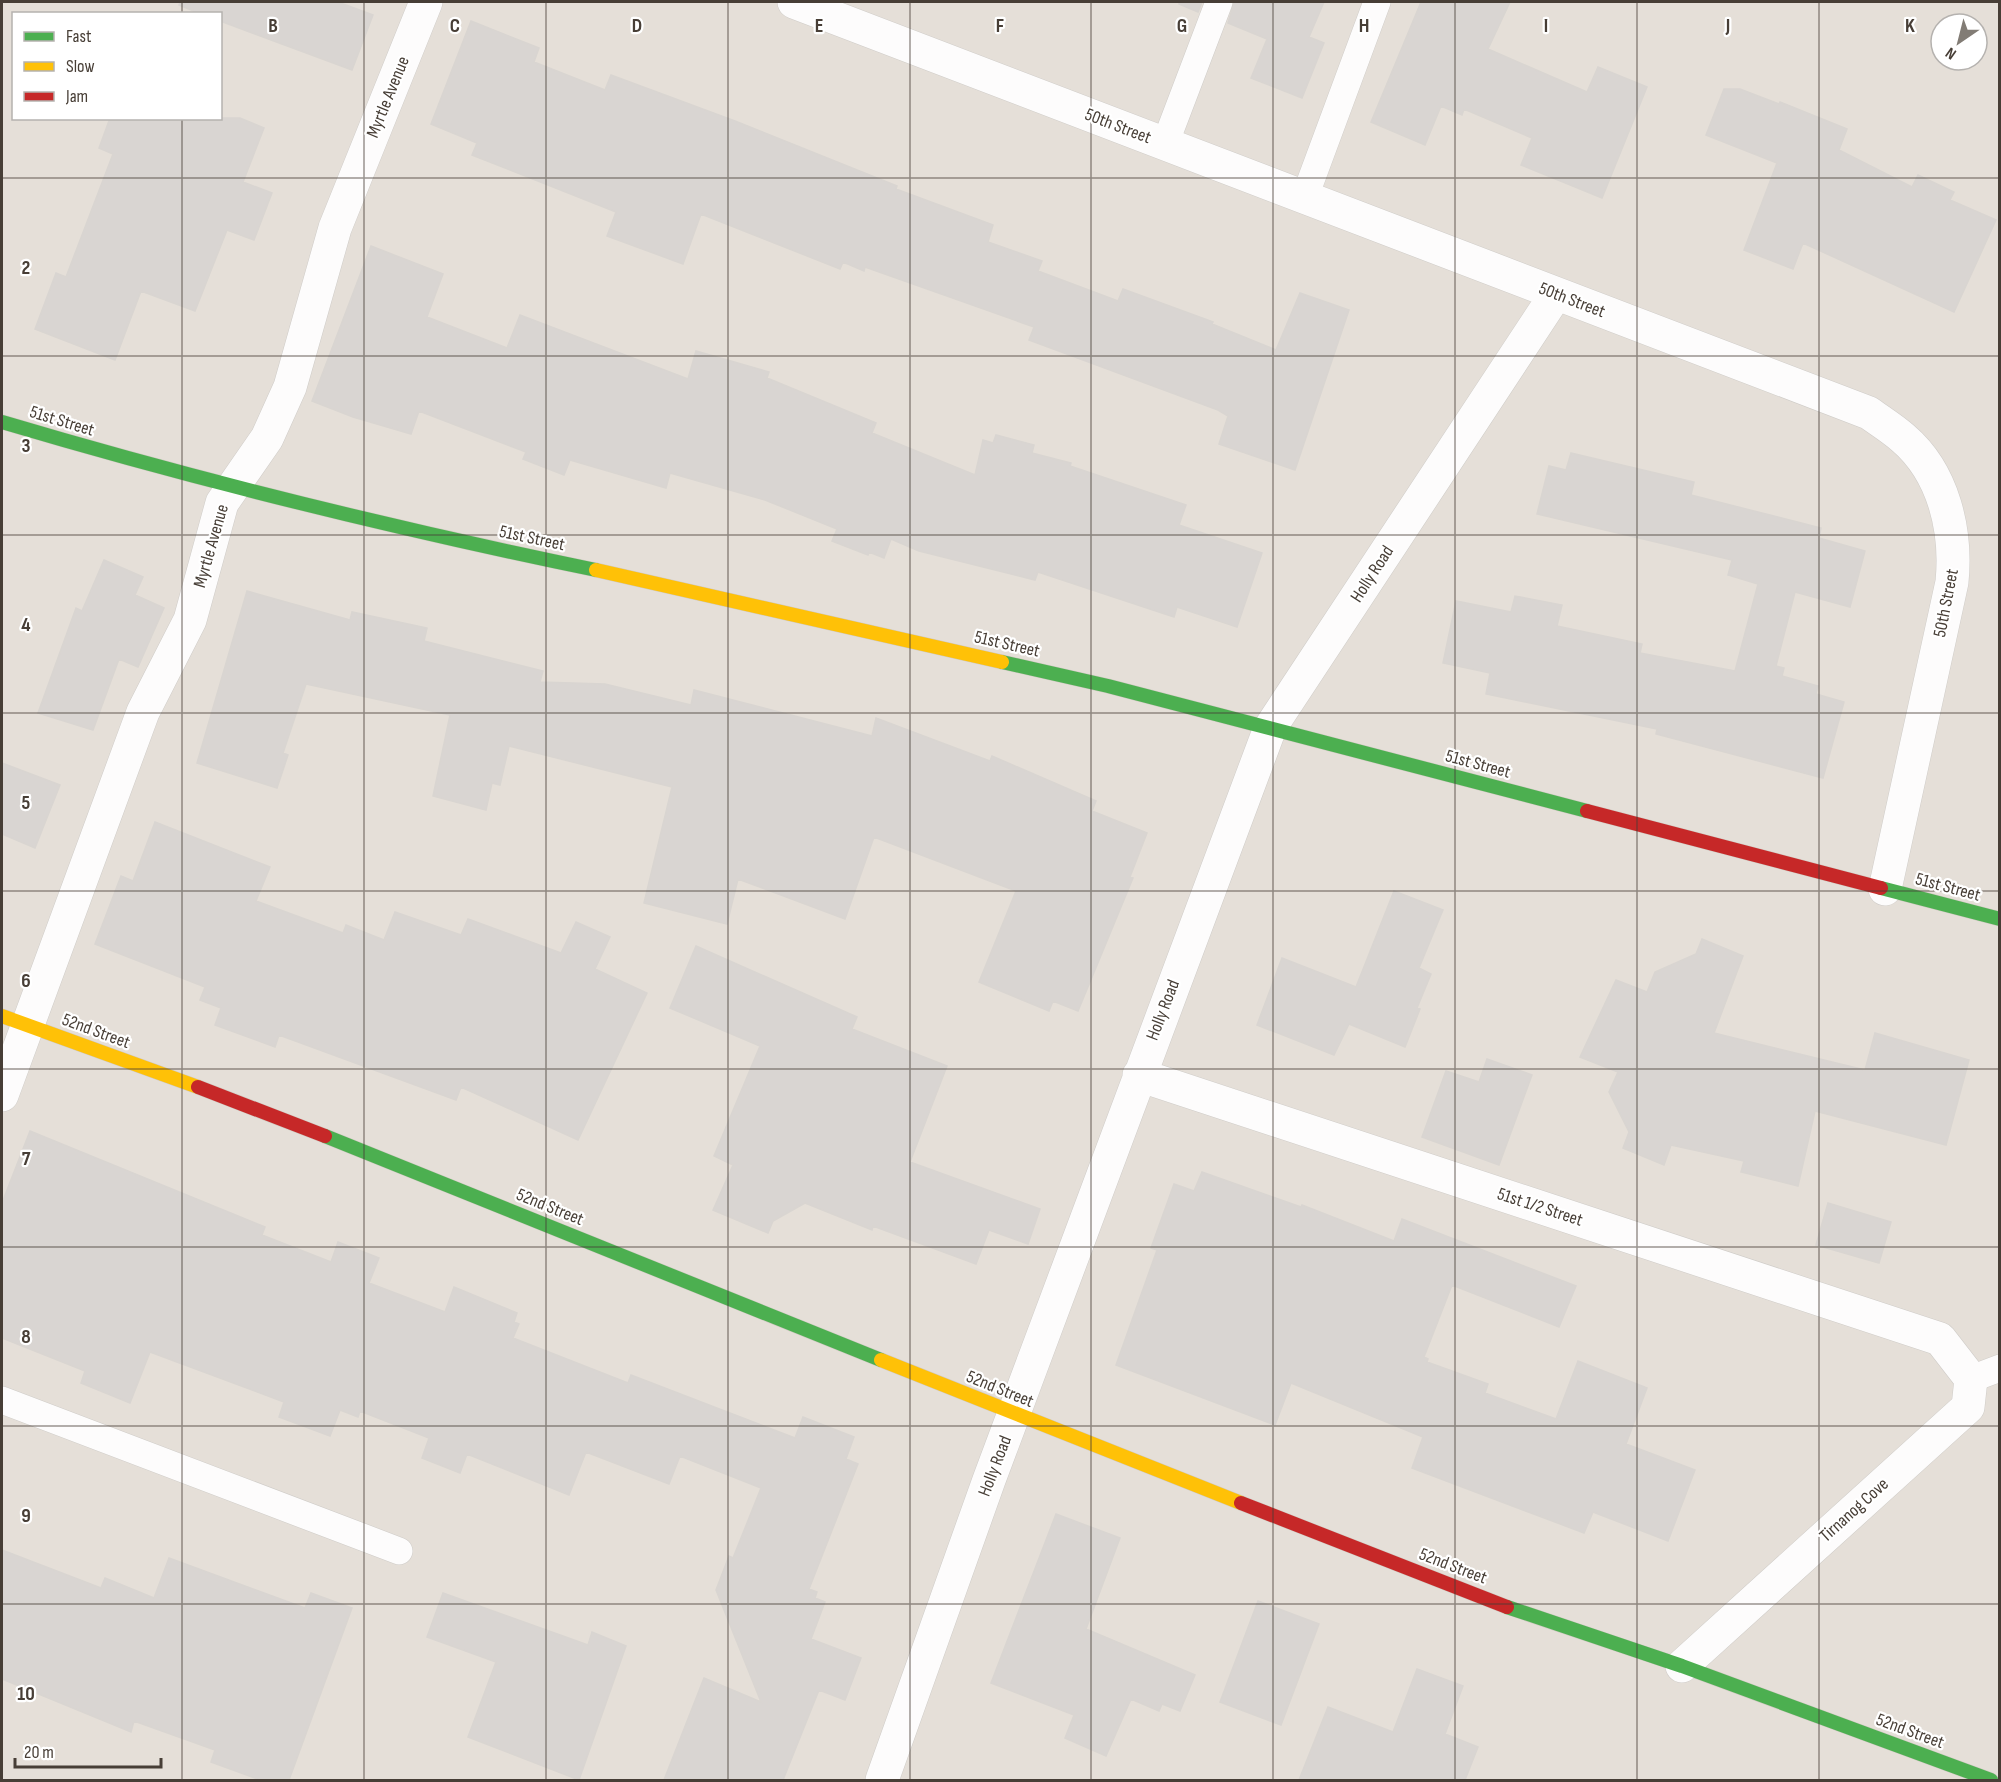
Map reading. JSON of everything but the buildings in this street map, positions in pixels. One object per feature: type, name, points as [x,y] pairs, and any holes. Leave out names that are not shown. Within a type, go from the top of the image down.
[{"type":"street","name":"Myrtle Avenue","points":[[2,1095],[14,1021],[143,712],[190,620],[222,503],[267,438],[290,387],[335,228],[426,2]]},
{"type":"street","name":"50th Street","points":[[794,2],[1304,199],[1869,413],[1904,439],[1932,473],[1948,513],[1954,556],[1952,582],[1885,889]]},
{"type":"street","name":"Holly Road","points":[[882,1780],[1139,1075],[1270,728],[1556,294]]},
{"type":"street","name":"51st Street","points":[[2,422],[129,460],[505,551],[671,585],[1085,680],[2000,919]]},
{"type":"street","name":"52nd Street","points":[[14,1021],[240,1102],[1015,1414],[1493,1602],[1682,1666],[1991,1780]]},
{"type":"street","name":"51st 1/2 Street","points":[[1139,1075],[1940,1339]]},
{"type":"street","name":"Tirnanog Cove","points":[[1682,1666],[1968,1407],[1985,1373],[1940,1339]]},
{"type":"lane","points":[[1165,144],[1220,2]]},
{"type":"lane","points":[[1304,199],[1377,2]]},
{"type":"lane","points":[[2,1400],[399,1551]]},
{"type":"shaded area","points":[[2,2],[1999,2],[1999,1780],[2,1780]]},
{"type":"traffic: fast","points":[[2,422],[149,464],[298,502],[447,538],[596,570]]},
{"type":"traffic: fast","points":[[1002,662],[1108,686],[1587,811]]},
{"type":"traffic: fast","points":[[1881,888],[2000,919]]},
{"type":"traffic: fast","points":[[325,1136],[881,1360]]},
{"type":"traffic: fast","points":[[1507,1607],[1682,1666],[1991,1780]]},
{"type":"traffic: slow","points":[[596,570],[1002,662]]},
{"type":"traffic: slow","points":[[2,1016],[198,1087]]},
{"type":"traffic: slow","points":[[881,1360],[1241,1503]]},
{"type":"traffic: jam","points":[[1587,811],[1881,888]]},
{"type":"traffic: jam","points":[[198,1087],[325,1136]]},
{"type":"traffic: jam","points":[[1241,1503],[1507,1607]]}]
